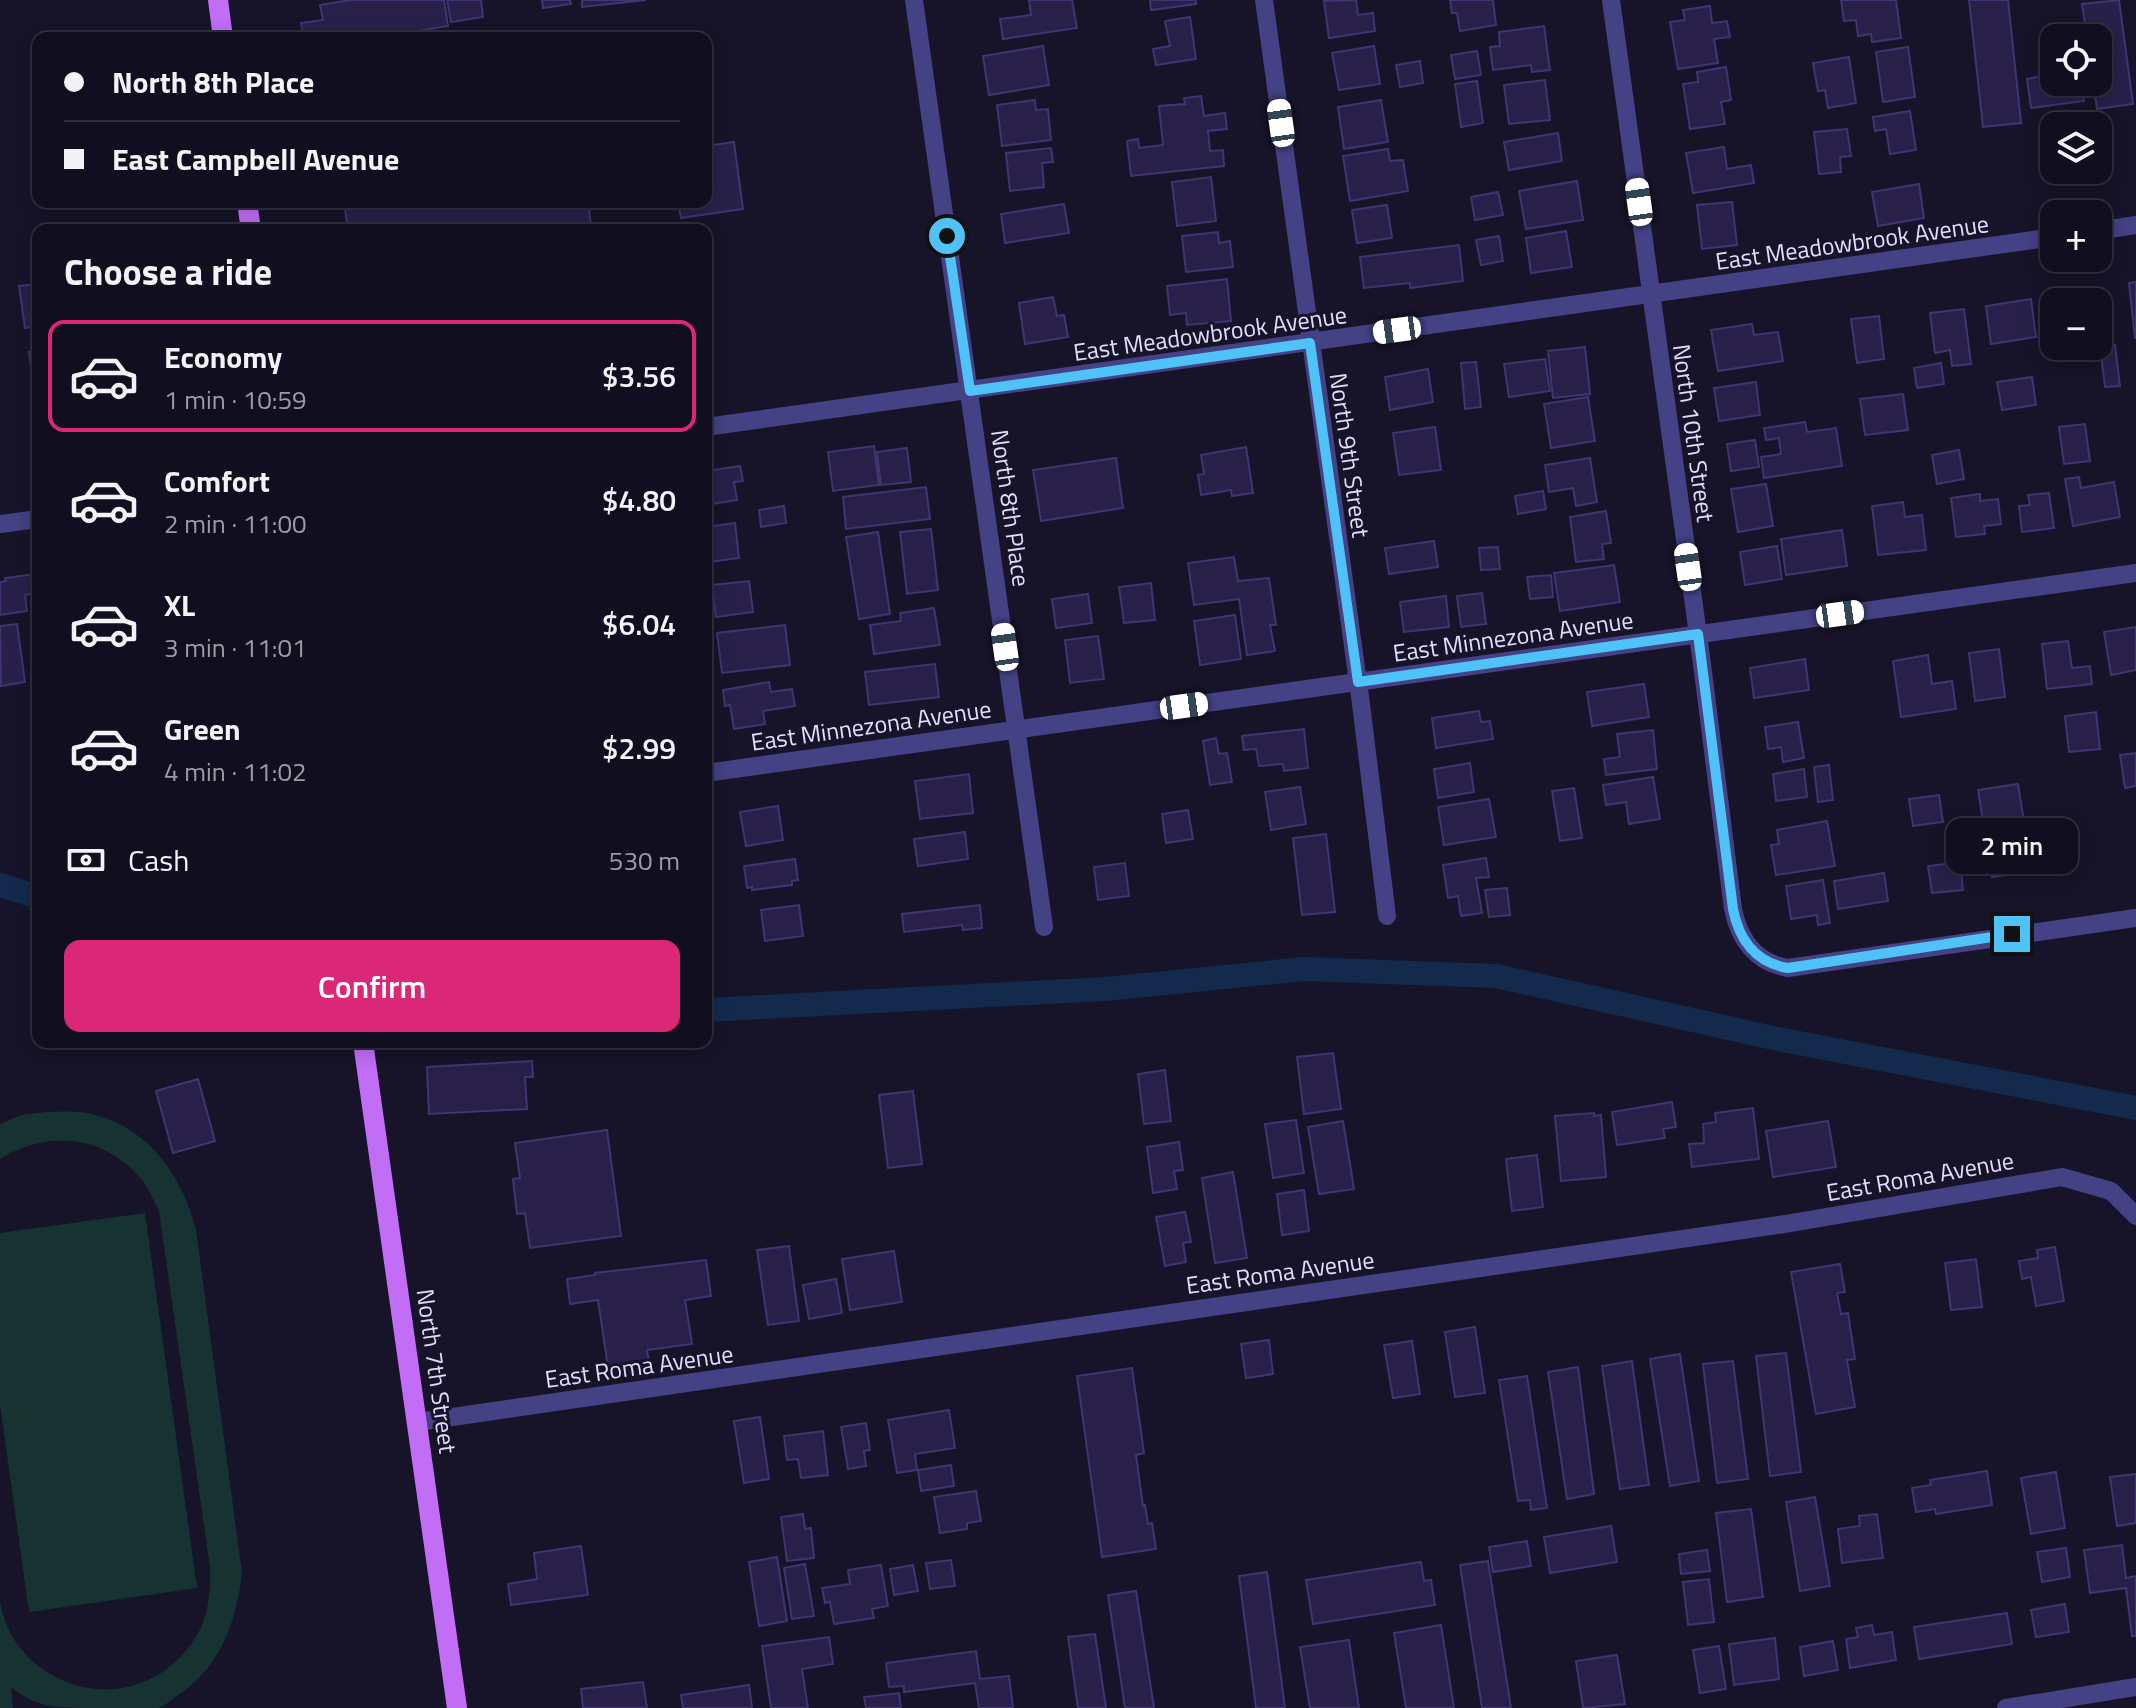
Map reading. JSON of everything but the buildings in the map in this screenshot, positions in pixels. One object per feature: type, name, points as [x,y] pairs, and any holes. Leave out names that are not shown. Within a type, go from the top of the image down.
[{"type":"main road","points":[[218,0],[222,32]]},
{"type":"main road","name":"North 7th Street","points":[[364,1048],[457,1708]]},
{"type":"street","name":"North 8th Place","points":[[914,0],[1044,927]]},
{"type":"street","name":"North 9th Street","points":[[1264,0],[1387,916]]},
{"type":"street","name":"North 10th Street","points":[[1611,0],[1733,909],[1745,942],[1761,958],[1775,966],[1788,968],[2136,918]]},
{"type":"street","points":[[2112,229],[2136,225]]},
{"type":"street","name":"East Meadowbrook Avenue","points":[[712,426],[2040,239]]},
{"type":"street","points":[[0,524],[32,520]]},
{"type":"street","name":"East Minnezona Avenue","points":[[712,772],[2136,573]]},
{"type":"street","name":"East Roma Avenue","points":[[418,1422],[1785,1224],[2062,1177],[2111,1191],[2136,1216]]},
{"type":"street","points":[[2006,1708],[2136,1687]]},
{"type":"green space","points":[[89,1113],[115,1122],[148,1144],[173,1174],[196,1230],[242,1573],[230,1628],[214,1660],[190,1687],[158,1708],[58,1707],[39,1703],[11,1687],[13,1708],[0,1708],[0,1602],[14,1639],[41,1668],[80,1686],[121,1688],[141,1683],[160,1673],[192,1643],[202,1626],[210,1587],[210,1567],[159,1211],[137,1174],[106,1151],[89,1144],[53,1141],[35,1144],[0,1159],[0,1124],[21,1115]]},
{"type":"green space","points":[[145,1213],[197,1588],[29,1612],[0,1404],[0,1233]]},
{"type":"waterway","points":[[0,885],[32,895]]},
{"type":"waterway","points":[[712,1010],[1105,989],[1304,969],[1496,976],[1778,1039],[2136,1108]]},
{"type":"route","points":[[947,236],[970,391],[1310,343],[1358,682],[1698,634],[1733,909],[1745,942],[1761,958],[1775,966],[1788,968],[2012,934]]}]
